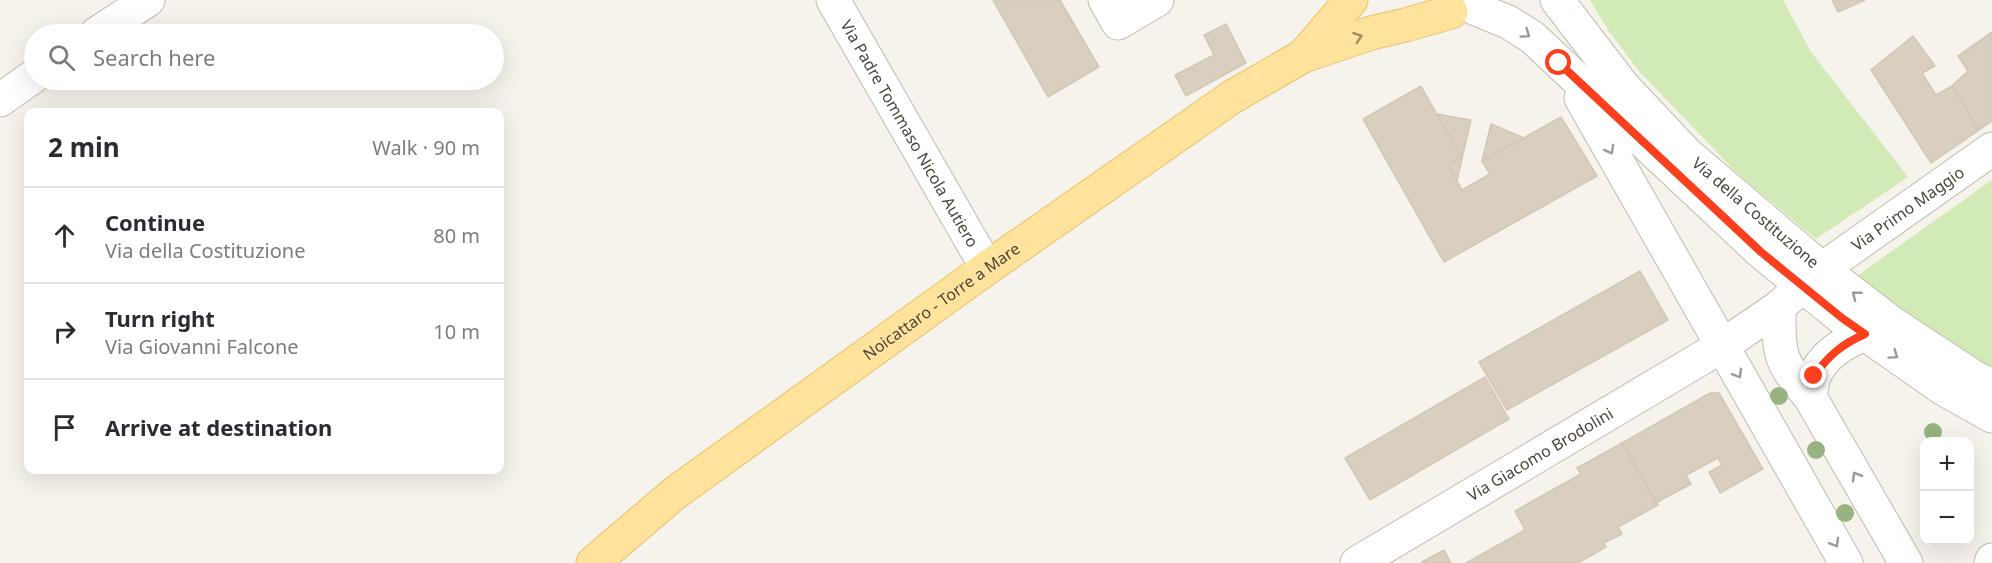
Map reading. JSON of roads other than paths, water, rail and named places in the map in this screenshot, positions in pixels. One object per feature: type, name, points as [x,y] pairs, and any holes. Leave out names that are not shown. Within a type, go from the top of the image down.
[{"type":"main road","name":"Noicattaro - Torre a Mare","points":[[1303,56],[1351,0]]},
{"type":"main road","name":"Noicattaro - Torre a Mare","points":[[593,563],[675,493],[987,268],[1232,98],[1303,56],[1371,33],[1472,7]]},
{"type":"street","points":[[111,24],[148,0]]},
{"type":"street","name":"Via Padre Tommaso Nicola Autiero","points":[[833,0],[987,268]]},
{"type":"street","points":[[1105,0],[1118,23],[1157,0]]},
{"type":"street","name":"Via della Costituzione","points":[[1418,0],[1432,8],[1472,7],[1508,22],[1532,37],[1761,252],[1812,277],[1892,323],[1974,377],[1992,386]]},
{"type":"street","name":"Via della Costituzione","points":[[1557,0],[1605,64],[1662,129],[1812,277],[1865,334],[1942,388],[1992,416]]},
{"type":"street","points":[[1559,63],[1846,563]]},
{"type":"street","points":[[0,100],[24,83]]},
{"type":"street","name":"Via Primo Maggio","points":[[1779,307],[1812,277],[1992,149]]},
{"type":"street","points":[[1779,307],[1779,345],[1782,361],[1814,403],[1906,563]]},
{"type":"street","name":"Via Giacomo Brodolini","points":[[1357,563],[1722,346],[1779,307]]},
{"type":"street","points":[[1814,403],[1814,376],[1824,362],[1836,349],[1865,334]]},
{"type":"street","points":[[1773,434],[1814,403]]}]
